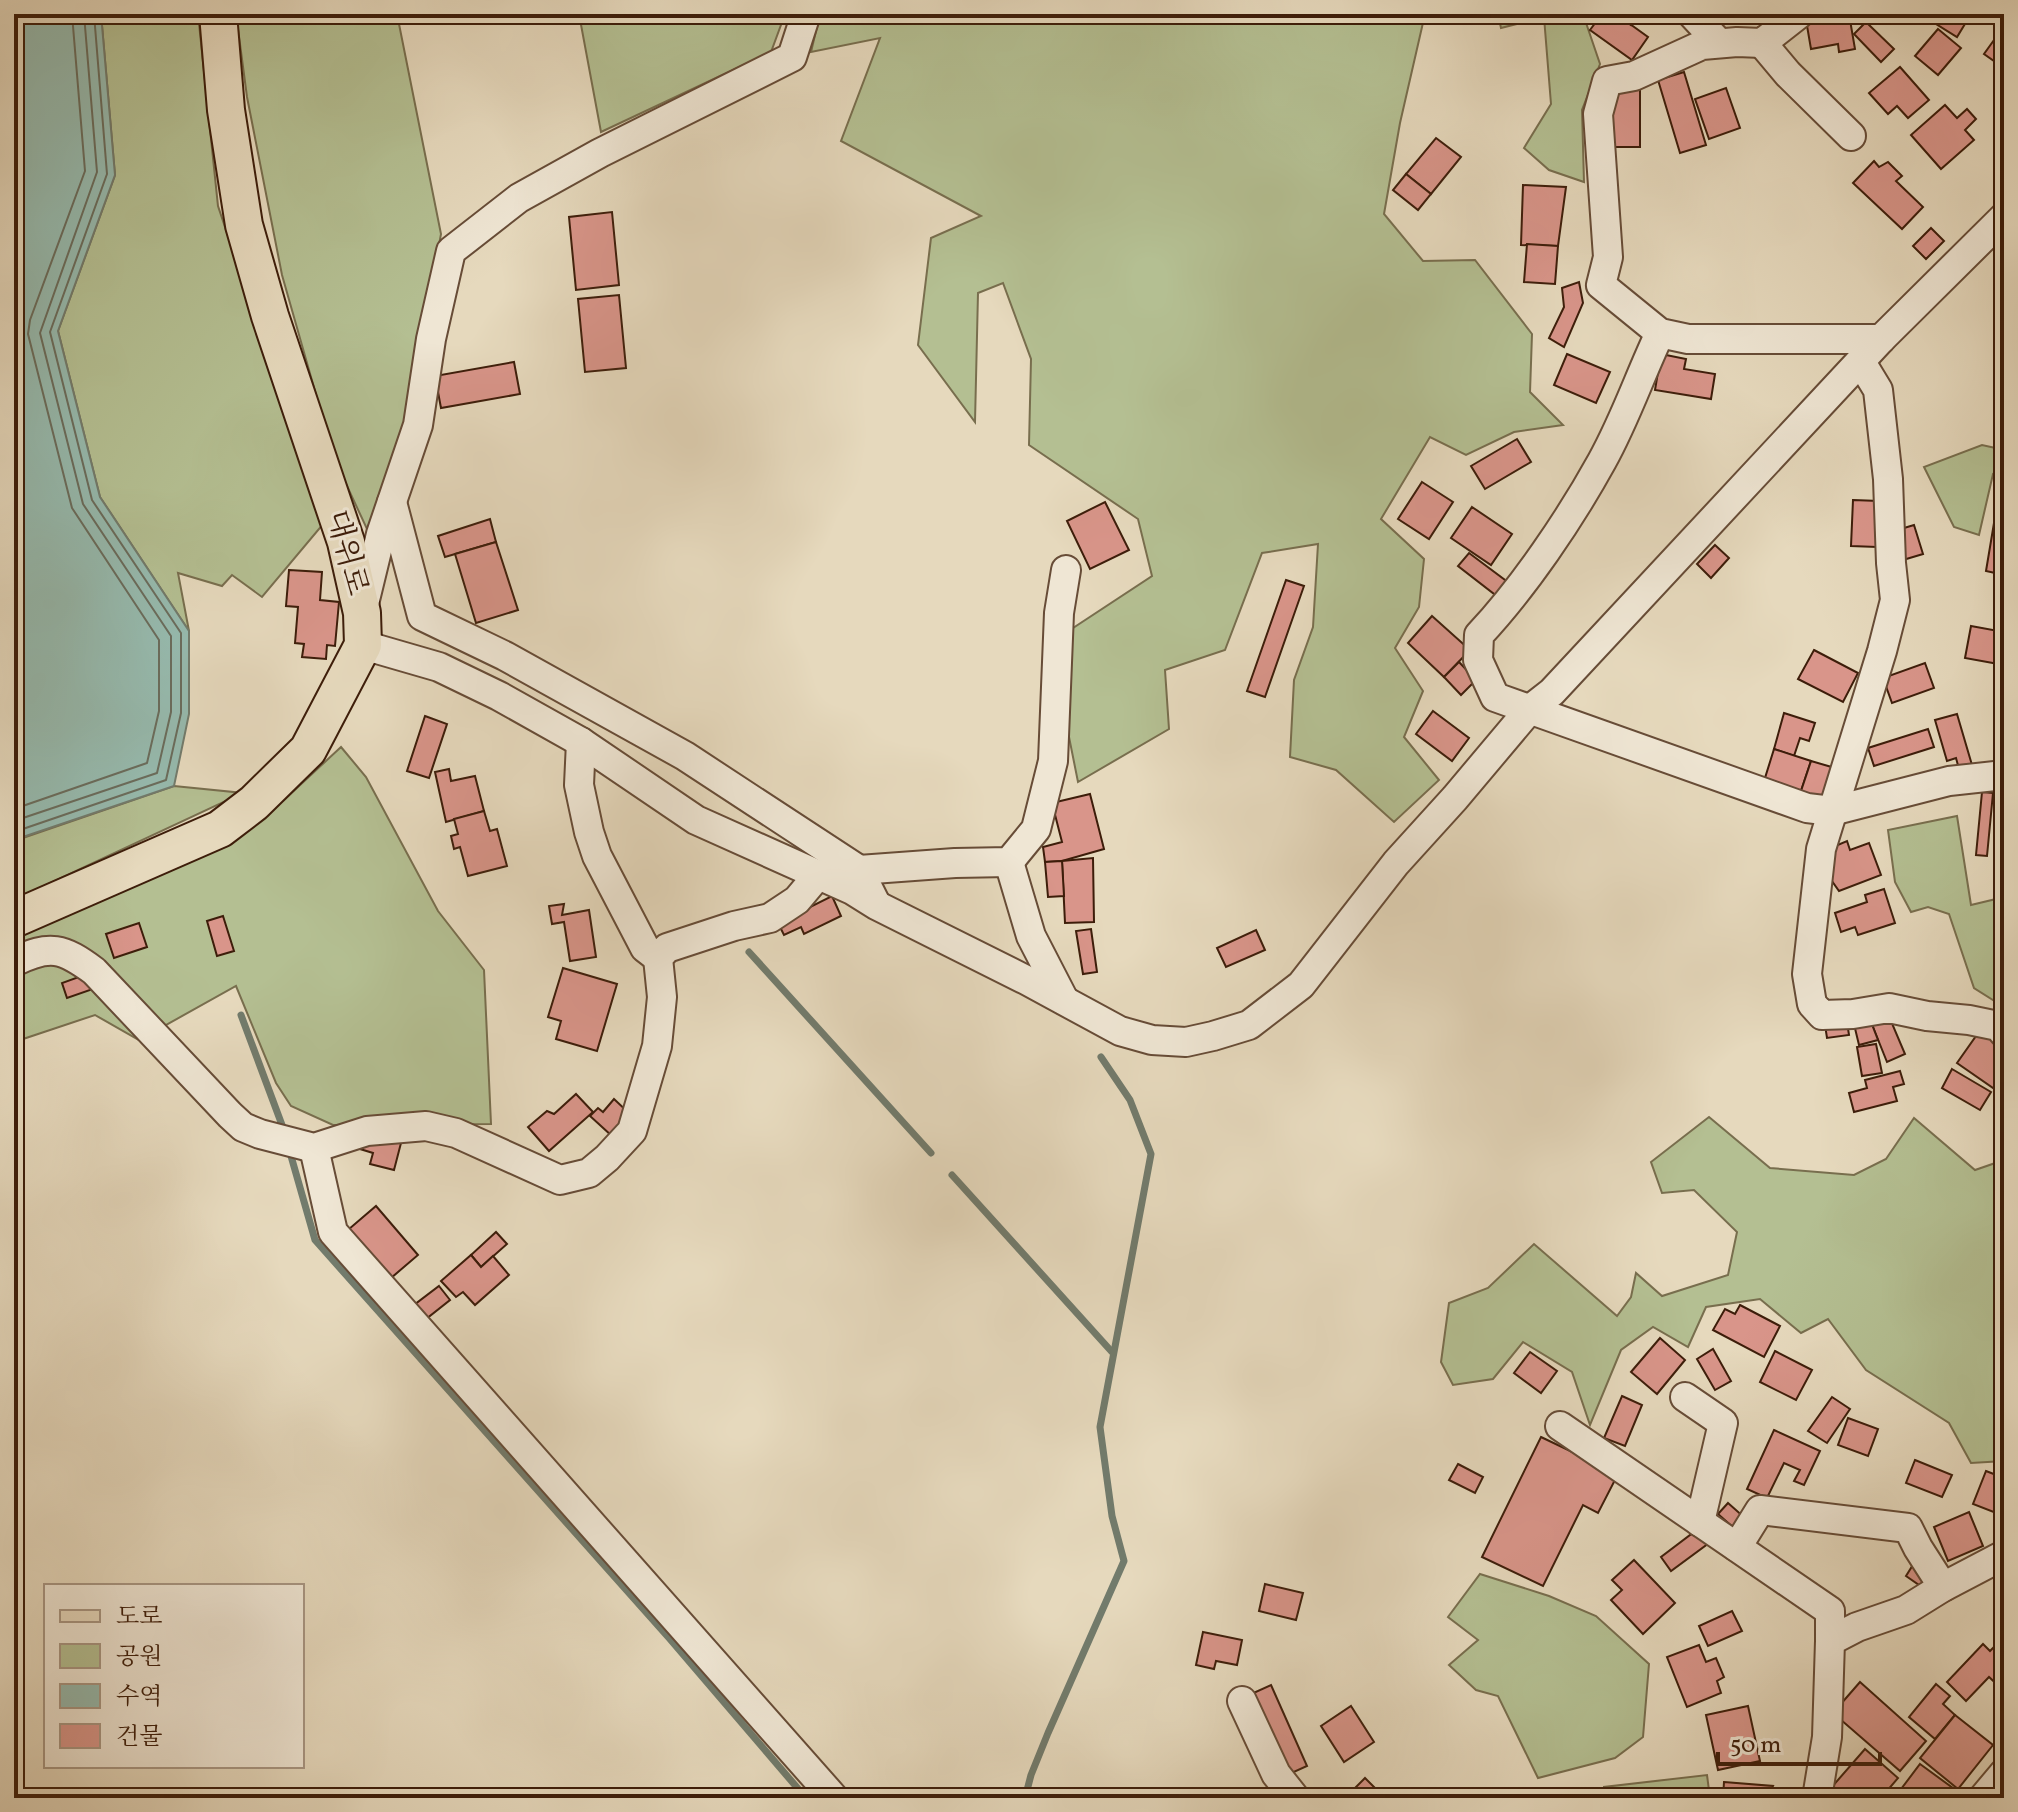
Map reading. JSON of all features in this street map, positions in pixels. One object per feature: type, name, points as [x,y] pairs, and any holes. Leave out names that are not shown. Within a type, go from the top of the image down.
[{"type":"main road","name":"대위로","points":[[218,14],[226,110],[244,225],[270,316],[346,542],[363,629]]},
{"type":"main road","points":[[14,919],[220,829],[254,803],[308,750],[363,629]]},
{"type":"street","points":[[806,14],[792,57],[600,153],[519,198],[451,251],[431,339],[418,425],[381,534],[363,629],[499,696],[581,742],[696,820],[852,890],[1120,1031],[1152,1040],[1186,1042],[1249,1025],[1301,985],[1396,863],[1529,710],[1552,692],[1881,339],[2004,217]]},
{"type":"street","points":[[1692,14],[1719,43]]},
{"type":"street","points":[[1799,14],[1762,43],[1702,45],[1634,76],[1607,81],[1598,114],[1608,257],[1601,285],[1660,333],[1688,339],[1881,339]]},
{"type":"street","points":[[1762,43],[1788,74],[1851,136]]},
{"type":"street","points":[[1660,333],[1603,460],[1501,611],[1479,635],[1478,660],[1495,697],[1807,808],[1832,811],[1949,781],[2004,775]]},
{"type":"street","points":[[1861,362],[1878,390],[1888,479],[1895,600],[1821,849],[1807,974],[1812,1004],[1822,1015],[1889,1008],[1998,1026],[2004,1033]]},
{"type":"street","points":[[392,502],[422,616],[505,656],[685,756],[859,870],[876,905]]},
{"type":"street","points":[[859,870],[1009,862],[1036,829],[1053,761],[1059,613],[1066,570]]},
{"type":"street","points":[[14,962],[36,951],[69,953],[94,971],[243,1127],[296,1143],[367,1131],[426,1126],[456,1133],[560,1180],[589,1173],[632,1131],[657,1046],[662,997],[658,958],[645,948],[597,856],[589,832],[579,785],[581,742]]},
{"type":"street","points":[[1009,862],[1031,936],[1064,1000]]},
{"type":"street","points":[[658,958],[667,948],[770,918],[797,900],[818,875]]},
{"type":"street","points":[[296,1143],[333,1232],[834,1798]]},
{"type":"street","points":[[1685,1397],[1723,1423],[1700,1522]]},
{"type":"street","points":[[1560,1426],[1830,1611],[1827,1737],[1817,1798]]},
{"type":"street","points":[[1737,1547],[1760,1510],[1908,1528],[1943,1587]]},
{"type":"street","points":[[1830,1641],[1857,1627],[1906,1610],[2004,1555]]},
{"type":"street","points":[[1242,1701],[1276,1774],[1295,1798]]},
{"type":"street","points":[[1983,1798],[2004,1773]]},
{"type":"green space","points":[[101,14],[198,14],[218,206],[324,523],[262,597],[232,575],[222,586],[178,573],[189,631],[100,497],[58,331],[115,175]]},
{"type":"green space","points":[[236,14],[397,14],[441,234],[403,438],[367,529],[334,458],[282,275],[247,97]]},
{"type":"green space","points":[[579,14],[785,14],[771,52],[601,132]]},
{"type":"green space","points":[[820,14],[1425,14],[1400,123],[1384,214],[1423,261],[1475,260],[1532,334],[1530,392],[1563,425],[1514,432],[1466,455],[1430,437],[1381,519],[1424,559],[1419,607],[1395,648],[1423,691],[1404,737],[1439,780],[1394,822],[1336,770],[1290,757],[1294,680],[1313,627],[1318,544],[1262,553],[1225,650],[1165,670],[1169,729],[1078,782],[1069,737],[1067,632],[1152,576],[1138,519],[1029,445],[1031,359],[1003,283],[978,293],[975,422],[918,345],[931,238],[981,216],[841,141],[880,38],[811,52]]},
{"type":"green space","points":[[1498,14],[1583,14],[1600,64],[1582,110],[1584,182],[1549,170],[1524,148],[1551,104],[1544,17],[1501,28]]},
{"type":"green space","points":[[2004,326],[2004,478],[1993,474],[1979,535],[1954,527],[1924,467],[1982,445],[2000,449]]},
{"type":"green space","points":[[341,747],[366,777],[438,911],[484,970],[491,1124],[333,1125],[291,1106],[276,1083],[236,986],[139,1040],[95,1015],[14,1042],[14,938],[212,851],[284,800]]},
{"type":"green space","points":[[174,786],[243,793],[14,900],[14,841]]},
{"type":"green space","points":[[1957,816],[1971,905],[2000,898],[2004,893],[2004,1007],[1974,988],[1949,914],[1928,907],[1911,912],[1895,882],[1888,830]]},
{"type":"green space","points":[[1709,1117],[1770,1168],[1854,1175],[1886,1159],[1914,1118],[1975,1170],[2004,1160],[2004,1461],[1971,1463],[1949,1423],[1866,1370],[1828,1319],[1801,1333],[1760,1299],[1706,1307],[1688,1347],[1653,1327],[1621,1350],[1590,1425],[1572,1372],[1523,1342],[1493,1379],[1453,1385],[1441,1362],[1449,1303],[1488,1288],[1534,1244],[1617,1316],[1631,1297],[1636,1273],[1662,1296],[1728,1275],[1737,1232],[1694,1190],[1662,1193],[1651,1162]]},
{"type":"green space","points":[[1480,1574],[1549,1596],[1596,1616],[1649,1664],[1643,1737],[1615,1758],[1538,1778],[1498,1696],[1476,1690],[1449,1665],[1478,1640],[1448,1617]]},
{"type":"green space","points":[[1707,1775],[1710,1798],[1604,1798],[1604,1787]]},
{"type":"water","points":[[14,14],[101,14],[115,175],[58,331],[100,497],[189,631],[189,714],[174,786],[14,840]]},
{"type":"building","points":[[1602,14],[1616,14],[1648,37],[1632,60],[1590,30]]},
{"type":"building","points":[[1616,14],[1639,14],[1631,25]]},
{"type":"building","points":[[1805,14],[1849,14],[1855,49],[1839,52],[1838,44],[1811,49]]},
{"type":"building","points":[[1920,14],[1971,14],[1957,37]]},
{"type":"building","points":[[1866,22],[1894,49],[1881,62],[1854,34]]},
{"type":"building","points":[[2004,26],[2004,68],[1984,54]]},
{"type":"building","points":[[1938,29],[1961,48],[1938,75],[1915,56]]},
{"type":"building","points":[[1900,67],[1929,100],[1908,118],[1897,106],[1888,114],[1869,93]]},
{"type":"building","points":[[1684,72],[1706,145],[1680,153],[1658,80]]},
{"type":"building","points":[[1610,84],[1640,84],[1640,147],[1610,147]]},
{"type":"building","points":[[1726,88],[1740,128],[1709,139],[1695,99]]},
{"type":"building","points":[[1945,105],[1957,118],[1967,109],[1976,119],[1965,130],[1974,140],[1941,169],[1911,135]]},
{"type":"building","points":[[1436,138],[1461,157],[1431,194],[1406,174]]},
{"type":"building","points":[[1874,161],[1879,167],[1888,162],[1902,176],[1896,181],[1923,207],[1902,229],[1853,183]]},
{"type":"building","points":[[1406,174],[1431,194],[1418,210],[1393,190]]},
{"type":"building","points":[[1523,185],[1566,187],[1558,246],[1521,245]]},
{"type":"building","points":[[612,212],[619,285],[576,290],[569,217]]},
{"type":"building","points":[[1931,228],[1944,241],[1926,259],[1913,246]]},
{"type":"building","points":[[1527,244],[1558,246],[1555,284],[1524,282]]},
{"type":"building","points":[[1579,282],[1583,303],[1564,347],[1549,338],[1564,307],[1562,288]]},
{"type":"building","points":[[619,295],[626,368],[585,372],[578,299]]},
{"type":"building","points":[[1567,354],[1610,372],[1596,403],[1554,385]]},
{"type":"building","points":[[1661,354],[1686,359],[1684,369],[1715,374],[1711,399],[1655,390]]},
{"type":"building","points":[[514,362],[520,394],[441,408],[435,376]]},
{"type":"building","points":[[1517,439],[1531,462],[1485,489],[1471,466]]},
{"type":"building","points":[[1422,482],[1453,502],[1429,539],[1398,519]]},
{"type":"building","points":[[2000,487],[2004,487],[2004,575],[1986,571]]},
{"type":"building","points":[[1853,500],[1879,501],[1877,547],[1851,546]]},
{"type":"building","points":[[1105,502],[1129,550],[1090,569],[1067,521]]},
{"type":"building","points":[[1472,507],[1512,534],[1491,565],[1451,538]]},
{"type":"building","points":[[490,519],[496,542],[445,557],[438,536]]},
{"type":"building","points":[[1914,525],[1923,554],[1903,560],[1894,531]]},
{"type":"building","points":[[496,542],[518,610],[476,623],[455,554]]},
{"type":"building","points":[[1715,545],[1729,558],[1711,578],[1697,564]]},
{"type":"building","points":[[1469,553],[1509,583],[1498,597],[1458,566]]},
{"type":"building","points":[[289,570],[322,572],[320,600],[339,602],[335,646],[327,645],[326,659],[302,657],[304,644],[295,643],[298,607],[286,606]]},
{"type":"building","points":[[1286,580],[1304,586],[1265,697],[1247,691]]},
{"type":"building","points":[[1432,616],[1470,650],[1444,677],[1408,643]]},
{"type":"building","points":[[1971,626],[2004,632],[2004,665],[1965,658]]},
{"type":"building","points":[[1814,650],[1858,673],[1843,702],[1798,679]]},
{"type":"building","points":[[1459,662],[1476,680],[1461,695],[1444,677]]},
{"type":"building","points":[[1925,663],[1934,688],[1892,703],[1883,678]]},
{"type":"building","points":[[1433,711],[1469,738],[1452,761],[1416,734]]},
{"type":"building","points":[[1784,713],[1815,723],[1809,741],[1800,738],[1794,756],[1774,749]]},
{"type":"building","points":[[1957,714],[1972,765],[1959,769],[1956,758],[1947,761],[1935,720]]},
{"type":"building","points":[[425,716],[447,724],[429,778],[407,771]]},
{"type":"building","points":[[1928,729],[1934,747],[1874,766],[1868,748]]},
{"type":"building","points":[[1774,749],[1811,761],[1801,791],[1765,778]]},
{"type":"building","points":[[1811,761],[1835,768],[1824,799],[1801,791]]},
{"type":"building","points":[[449,769],[451,781],[475,776],[484,811],[446,822],[435,772]]},
{"type":"building","points":[[1982,792],[1993,793],[1987,856],[1976,855]]},
{"type":"building","points":[[1090,794],[1104,849],[1062,861],[1045,862],[1043,847],[1062,842],[1052,803]]},
{"type":"building","points":[[484,811],[490,831],[497,829],[507,866],[468,876],[460,847],[454,849],[451,836],[458,834],[454,819]]},
{"type":"building","points":[[1847,841],[1850,850],[1869,843],[1881,875],[1839,891],[1827,874],[1833,847]]},
{"type":"building","points":[[1093,858],[1094,922],[1065,923],[1062,861]]},
{"type":"building","points":[[1062,861],[1064,896],[1048,897],[1045,862]]},
{"type":"building","points":[[1884,889],[1895,923],[1858,935],[1855,927],[1841,932],[1835,913],[1867,902],[1865,895]]},
{"type":"building","points":[[832,896],[841,916],[804,934],[801,927],[784,935],[778,923]]},
{"type":"building","points":[[564,904],[562,915],[589,910],[596,957],[570,961],[564,922],[552,924],[549,906]]},
{"type":"building","points":[[223,916],[234,951],[217,956],[207,921]]},
{"type":"building","points":[[139,923],[147,947],[114,958],[106,934]]},
{"type":"building","points":[[1091,929],[1097,972],[1083,974],[1076,931]]},
{"type":"building","points":[[1256,930],[1265,950],[1226,967],[1217,948]]},
{"type":"building","points":[[563,968],[617,984],[597,1051],[556,1039],[561,1021],[548,1017]]},
{"type":"building","points":[[87,974],[93,989],[67,998],[62,983]]},
{"type":"building","points":[[1888,1014],[1905,1054],[1887,1062],[1871,1022]]},
{"type":"building","points":[[1853,1020],[1871,1022],[1878,1040],[1859,1045]]},
{"type":"building","points":[[1847,1022],[1849,1035],[1827,1038],[1825,1025]]},
{"type":"building","points":[[1981,1029],[2004,1045],[1995,1063],[2004,1068],[2004,1078],[1996,1090],[1957,1063]]},
{"type":"building","points":[[1876,1044],[1882,1073],[1862,1076],[1857,1047]]},
{"type":"building","points":[[1952,1069],[1991,1092],[1980,1110],[1942,1088]]},
{"type":"building","points":[[1900,1071],[1904,1084],[1893,1087],[1897,1101],[1854,1112],[1849,1093],[1867,1088],[1865,1080]]},
{"type":"building","points":[[576,1094],[593,1112],[549,1151],[528,1127],[547,1111],[554,1114]]},
{"type":"building","points":[[2004,1094],[2004,1111],[1996,1103]]},
{"type":"building","points":[[614,1099],[631,1115],[612,1136],[590,1116],[598,1108],[603,1112]]},
{"type":"building","points":[[364,1134],[401,1143],[394,1170],[370,1164],[373,1153],[360,1149]]},
{"type":"building","points":[[376,1206],[418,1255],[391,1278],[349,1229]]},
{"type":"building","points":[[496,1232],[507,1244],[481,1267],[471,1255]]},
{"type":"building","points":[[471,1255],[481,1267],[493,1256],[509,1275],[475,1305],[463,1292],[456,1297],[441,1281]]},
{"type":"building","points":[[439,1286],[450,1300],[426,1319],[414,1305]]},
{"type":"building","points":[[1740,1305],[1780,1326],[1764,1357],[1713,1330],[1725,1309],[1735,1314]]},
{"type":"building","points":[[1660,1338],[1685,1360],[1657,1394],[1631,1372]]},
{"type":"building","points":[[1713,1349],[1731,1381],[1715,1390],[1697,1359]]},
{"type":"building","points":[[1775,1351],[1812,1370],[1796,1400],[1760,1382]]},
{"type":"building","points":[[1530,1352],[1557,1371],[1541,1393],[1514,1373]]},
{"type":"building","points":[[1622,1396],[1642,1405],[1625,1446],[1604,1438]]},
{"type":"building","points":[[1832,1397],[1850,1409],[1827,1443],[1808,1431]]},
{"type":"building","points":[[1848,1418],[1878,1429],[1868,1456],[1838,1445]]},
{"type":"building","points":[[1774,1430],[1820,1451],[1804,1485],[1794,1481],[1800,1470],[1784,1463],[1767,1498],[1747,1489]]},
{"type":"building","points":[[1541,1437],[1604,1467],[1616,1478],[1598,1513],[1583,1505],[1543,1586],[1482,1557]]},
{"type":"building","points":[[1915,1460],[1952,1475],[1942,1497],[1906,1483]]},
{"type":"building","points":[[1458,1464],[1483,1477],[1475,1493],[1449,1480]]},
{"type":"building","points":[[1986,1471],[2004,1478],[2004,1516],[1973,1504]]},
{"type":"building","points":[[1728,1503],[1745,1518],[1735,1529],[1718,1514]]},
{"type":"building","points":[[1969,1512],[1983,1546],[1948,1561],[1934,1527]]},
{"type":"building","points":[[1698,1529],[1709,1543],[1671,1571],[1661,1557]]},
{"type":"building","points":[[1634,1560],[1675,1603],[1643,1634],[1611,1600],[1622,1590],[1612,1580]]},
{"type":"building","points":[[1916,1560],[1933,1571],[1922,1587],[1906,1576]]},
{"type":"building","points":[[1265,1584],[1303,1593],[1296,1620],[1259,1611]]},
{"type":"building","points":[[1732,1611],[1742,1631],[1708,1646],[1699,1626]]},
{"type":"building","points":[[1203,1632],[1242,1640],[1237,1665],[1216,1661],[1214,1669],[1196,1665]]},
{"type":"building","points":[[1999,1642],[2004,1647],[2004,1689],[1989,1677],[1966,1701],[1947,1682],[1983,1644],[1990,1651]]},
{"type":"building","points":[[1699,1645],[1706,1662],[1716,1658],[1724,1677],[1717,1681],[1721,1693],[1687,1707],[1667,1657]]},
{"type":"building","points":[[1860,1682],[1926,1741],[1900,1771],[1833,1713]]},
{"type":"building","points":[[1936,1684],[1950,1696],[1943,1704],[1955,1715],[1935,1739],[1909,1717]]},
{"type":"building","points":[[1271,1685],[1307,1766],[1285,1776],[1249,1695]]},
{"type":"building","points":[[1351,1706],[1374,1742],[1344,1762],[1321,1726]]},
{"type":"building","points":[[1748,1706],[1760,1761],[1718,1770],[1706,1715]]},
{"type":"building","points":[[1955,1715],[1993,1745],[1958,1789],[1920,1758]]},
{"type":"building","points":[[1865,1749],[1898,1778],[1881,1798],[1826,1798],[1824,1796]]},
{"type":"building","points":[[1920,1764],[1957,1791],[1952,1798],[1895,1797]]},
{"type":"building","points":[[1365,1778],[1376,1789],[1367,1798],[1351,1798],[1348,1795]]},
{"type":"building","points":[[1724,1782],[1773,1786],[1769,1795],[1781,1798],[1723,1798]]},
{"type":"waterway","points":[[749,952],[931,1153]]},
{"type":"waterway","points":[[241,1015],[285,1133]]},
{"type":"waterway","points":[[1025,1798],[1048,1733],[1124,1561],[1112,1516],[1100,1427],[1151,1154],[1130,1100],[1101,1057]]},
{"type":"waterway","points":[[289,1149],[315,1240],[669,1638],[806,1798]]},
{"type":"waterway","points":[[952,1175],[1112,1352]]}]
